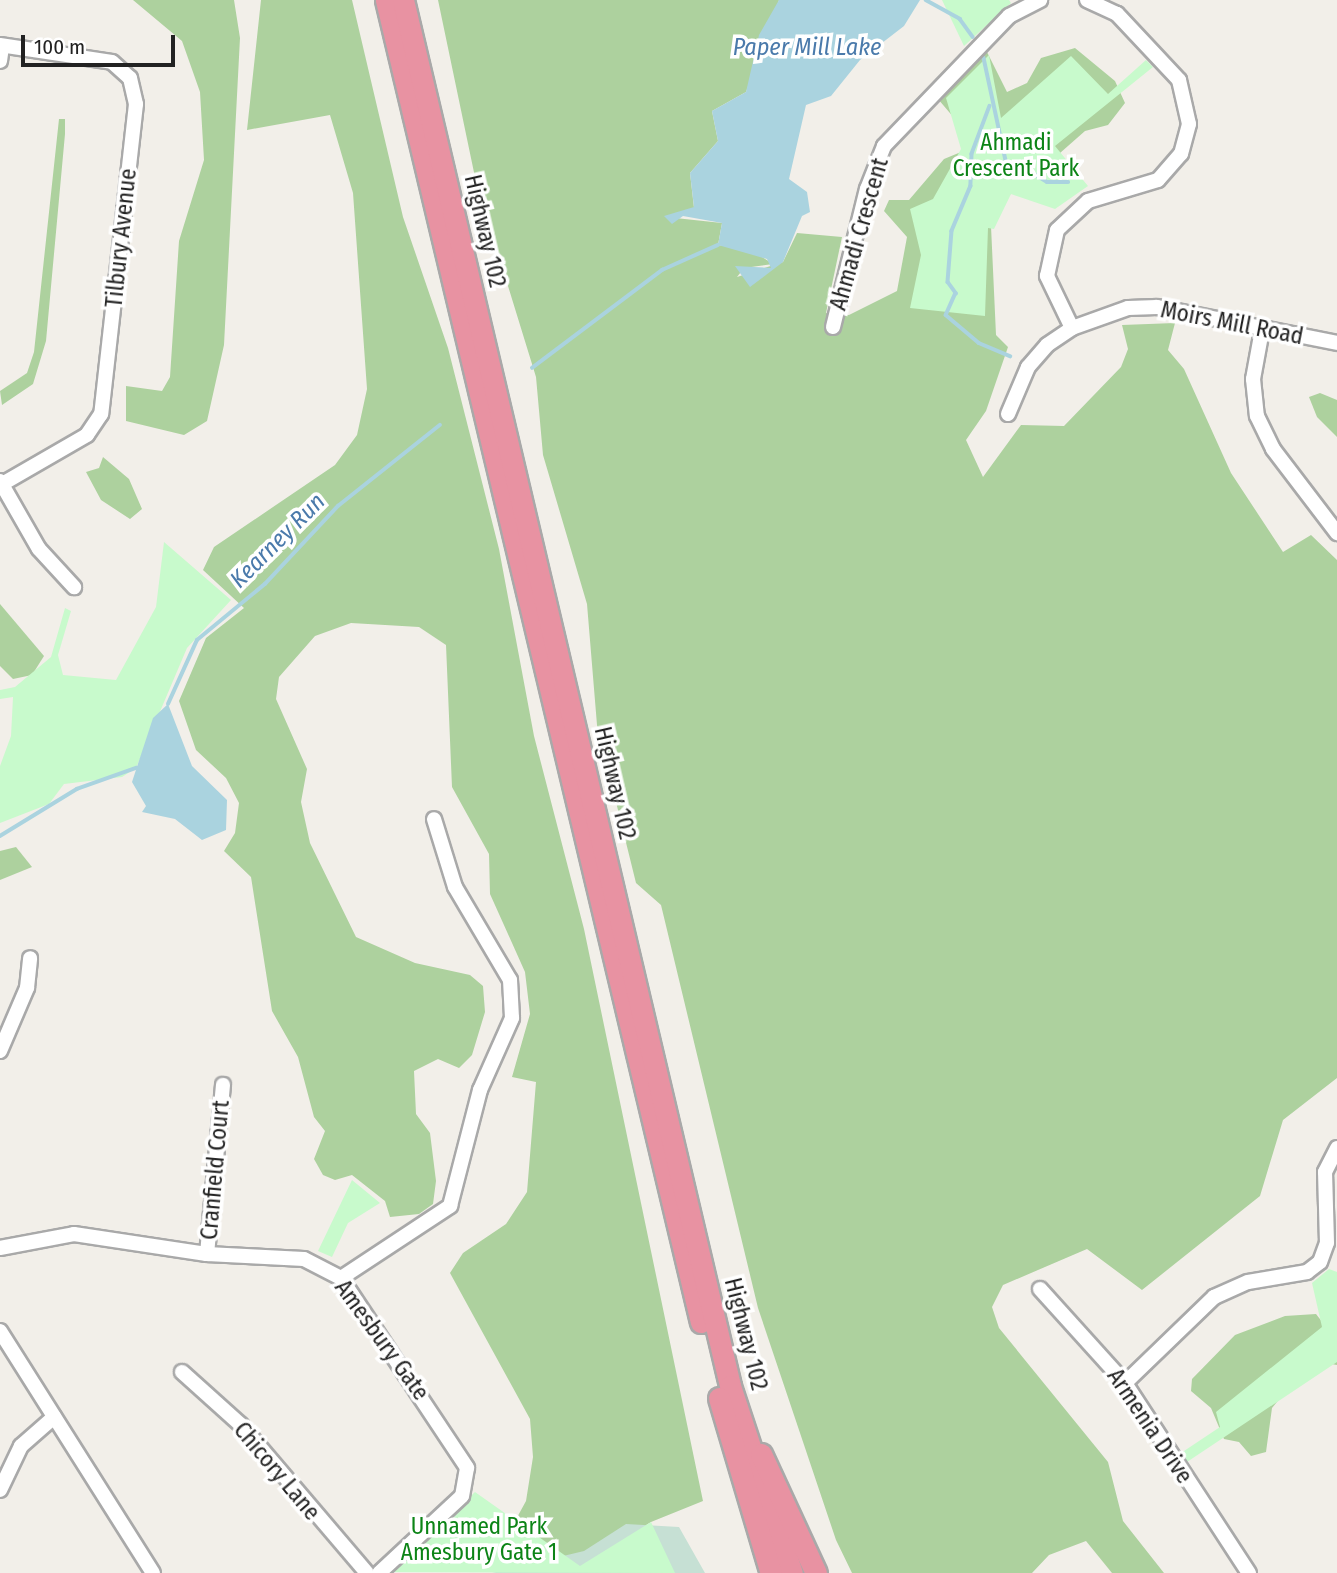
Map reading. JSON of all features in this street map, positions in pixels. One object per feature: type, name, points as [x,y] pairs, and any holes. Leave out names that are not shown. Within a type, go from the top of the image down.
[{"type":"highway","name":"Highway 102","points":[[386,0],[648,1111],[743,1494],[771,1573]]},
{"type":"highway","name":"Highway 102","points":[[403,0],[730,1386],[792,1573]]},
{"type":"highway","points":[[730,1386],[816,1573]]},
{"type":"street","name":"Ahmadi Crescent","points":[[833,327],[867,189],[884,146],[1009,16],[1040,0]]},
{"type":"street","points":[[1072,328],[1047,276],[1057,230],[1088,201],[1158,180],[1181,154],[1189,124],[1179,80],[1117,14],[1087,0]]},
{"type":"street","points":[[0,61],[1,46]]},
{"type":"street","name":"Tilbury Avenue","points":[[1,46],[112,62],[130,78],[136,104],[101,414],[87,435],[1,482]]},
{"type":"street","name":"Moirs Mill Road","points":[[1008,414],[1037,355],[1072,328],[1111,312],[1157,307],[1337,343]]},
{"type":"street","points":[[1262,330],[1253,379],[1256,416],[1273,449],[1335,528]]},
{"type":"street","points":[[1,482],[39,549],[74,587]]},
{"type":"street","points":[[341,1278],[450,1206],[480,1090],[512,1018],[510,980],[456,887],[434,819]]},
{"type":"street","points":[[0,1052],[27,988],[30,958]]},
{"type":"street","name":"Cranfield Court","points":[[207,1254],[223,1086]]},
{"type":"street","points":[[1125,1383],[1214,1297],[1248,1282],[1307,1272],[1320,1262],[1326,1243],[1325,1172],[1337,1148]]},
{"type":"street","name":"Amesbury Gate","points":[[0,1248],[74,1234],[207,1254],[304,1259],[341,1278],[467,1468],[462,1496],[379,1573]]},
{"type":"street","name":"Armenia Drive","points":[[1040,1289],[1125,1383],[1249,1573]]},
{"type":"street","points":[[0,1331],[153,1573]]},
{"type":"street","name":"Chicory Lane","points":[[182,1373],[250,1434],[367,1573]]},
{"type":"street","points":[[0,1490],[21,1446],[54,1417]]},
{"type":"green space","points":[[133,0],[234,0],[240,38],[224,345],[207,421],[184,435],[126,421],[126,386],[162,391],[170,377],[179,241],[204,160],[200,92],[182,41]]},
{"type":"green space","points":[[261,0],[352,0],[403,217],[448,348],[499,549],[534,736],[584,929],[703,1501],[651,1522],[580,1566],[514,1523],[526,1501],[533,1457],[530,1419],[450,1273],[463,1253],[506,1224],[527,1192],[536,1082],[512,1077],[530,1014],[525,972],[490,894],[489,854],[452,787],[446,645],[419,627],[351,623],[315,636],[279,677],[276,699],[307,769],[301,802],[310,843],[356,937],[415,963],[470,975],[483,986],[485,1012],[472,1055],[459,1068],[438,1059],[414,1071],[416,1114],[430,1133],[436,1181],[433,1204],[419,1214],[390,1217],[385,1201],[352,1175],[335,1180],[323,1175],[314,1159],[325,1131],[314,1117],[298,1057],[272,1011],[251,877],[224,851],[235,833],[239,803],[226,778],[196,750],[179,701],[206,638],[244,608],[203,570],[214,547],[335,465],[357,435],[367,389],[353,193],[330,115],[247,130]]},
{"type":"green space","points":[[438,0],[779,0],[746,92],[712,111],[718,141],[690,173],[694,208],[666,217],[722,223],[718,245],[751,250],[773,264],[744,268],[737,277],[783,262],[797,233],[842,237],[826,313],[849,315],[897,291],[907,237],[884,211],[889,200],[909,200],[944,159],[961,152],[966,132],[938,99],[987,52],[1007,92],[1027,83],[1041,58],[1075,48],[1115,81],[1125,103],[1108,125],[1085,131],[1060,153],[1056,168],[1002,199],[991,226],[996,335],[1008,347],[986,411],[966,440],[983,477],[1021,425],[1064,426],[1121,367],[1128,349],[1122,325],[1175,323],[1168,350],[1184,369],[1231,473],[1283,552],[1311,535],[1337,560],[1337,1078],[1283,1120],[1260,1196],[1142,1290],[1087,1249],[1003,1285],[992,1307],[999,1328],[1108,1462],[1123,1521],[1164,1573],[1112,1573],[1086,1541],[1049,1555],[1032,1573],[852,1573],[836,1540],[758,1308],[661,905],[636,883],[597,725],[587,604],[543,455],[536,377],[476,182]]},
{"type":"green space","points":[[942,0],[1009,0],[1011,3],[964,46]]},
{"type":"green space","name":"Ahmadi Crescent Park","points":[[989,55],[1001,118],[1071,56],[1108,94],[1146,60],[1153,67],[1055,146],[1088,186],[1055,209],[1011,194],[994,229],[988,228],[985,316],[910,308],[921,255],[910,209],[933,199],[961,149],[946,98]]},
{"type":"green space","points":[[59,119],[65,119],[65,134],[46,341],[33,384],[2,405],[0,391],[27,373],[34,352]]},
{"type":"green space","points":[[1320,393],[1337,400],[1337,437],[1317,417],[1309,397]]},
{"type":"green space","points":[[103,457],[129,479],[142,509],[130,519],[101,500],[86,472],[99,468]]},
{"type":"green space","points":[[164,542],[231,600],[187,648],[136,768],[122,777],[64,784],[49,804],[0,823],[0,766],[11,736],[13,697],[0,699],[0,690],[15,687],[51,657],[65,608],[71,611],[58,655],[63,675],[116,680],[156,607]]},
{"type":"green space","points":[[0,604],[44,656],[32,675],[13,679],[0,666]]},
{"type":"green space","points":[[16,847],[32,867],[0,880],[0,851]]},
{"type":"green space","points":[[352,1180],[380,1203],[348,1223],[332,1257],[318,1251]]},
{"type":"green space","points":[[1329,1269],[1337,1272],[1337,1362],[1187,1462],[1181,1453],[1220,1427],[1216,1412],[1322,1327],[1312,1283]]},
{"type":"green space","points":[[1316,1314],[1337,1341],[1337,1365],[1326,1363],[1298,1376],[1272,1408],[1266,1452],[1251,1456],[1239,1442],[1224,1439],[1211,1408],[1191,1391],[1192,1379],[1235,1335],[1285,1316]]},
{"type":"green space","name":"Unnamed Park Amesbury Gate 1","points":[[475,1492],[580,1566],[651,1522],[675,1573],[392,1572]]},
{"type":"green space","points":[[626,1524],[679,1527],[705,1573],[492,1573],[584,1551]]},
{"type":"water","name":"Paper Mill Lake","points":[[779,0],[920,0],[904,26],[860,60],[831,96],[806,105],[789,179],[807,192],[810,212],[802,216],[783,262],[750,287],[735,266],[771,268],[767,259],[718,245],[722,223],[683,216],[672,224],[664,216],[694,207],[690,173],[718,141],[712,111],[746,92],[759,35]]},
{"type":"water","points":[[168,704],[192,766],[227,800],[226,830],[202,840],[175,819],[142,812],[146,806],[132,782],[153,718]]},
{"type":"waterway","points":[[926,0],[960,19],[973,37]]},
{"type":"waterway","points":[[984,58],[1006,161],[1014,173],[1028,170],[1047,182],[1068,182]]},
{"type":"waterway","points":[[990,106],[972,154],[971,186],[952,231],[948,282],[956,293],[946,315],[979,343],[1010,356]]},
{"type":"waterway","name":"Kearney Run","points":[[532,368],[662,270],[718,245]]},
{"type":"waterway","name":"Kearney Run","points":[[168,704],[197,640],[265,584],[338,506],[440,425]]},
{"type":"waterway","name":"Kearney Run","points":[[0,836],[77,789],[136,768]]}]
